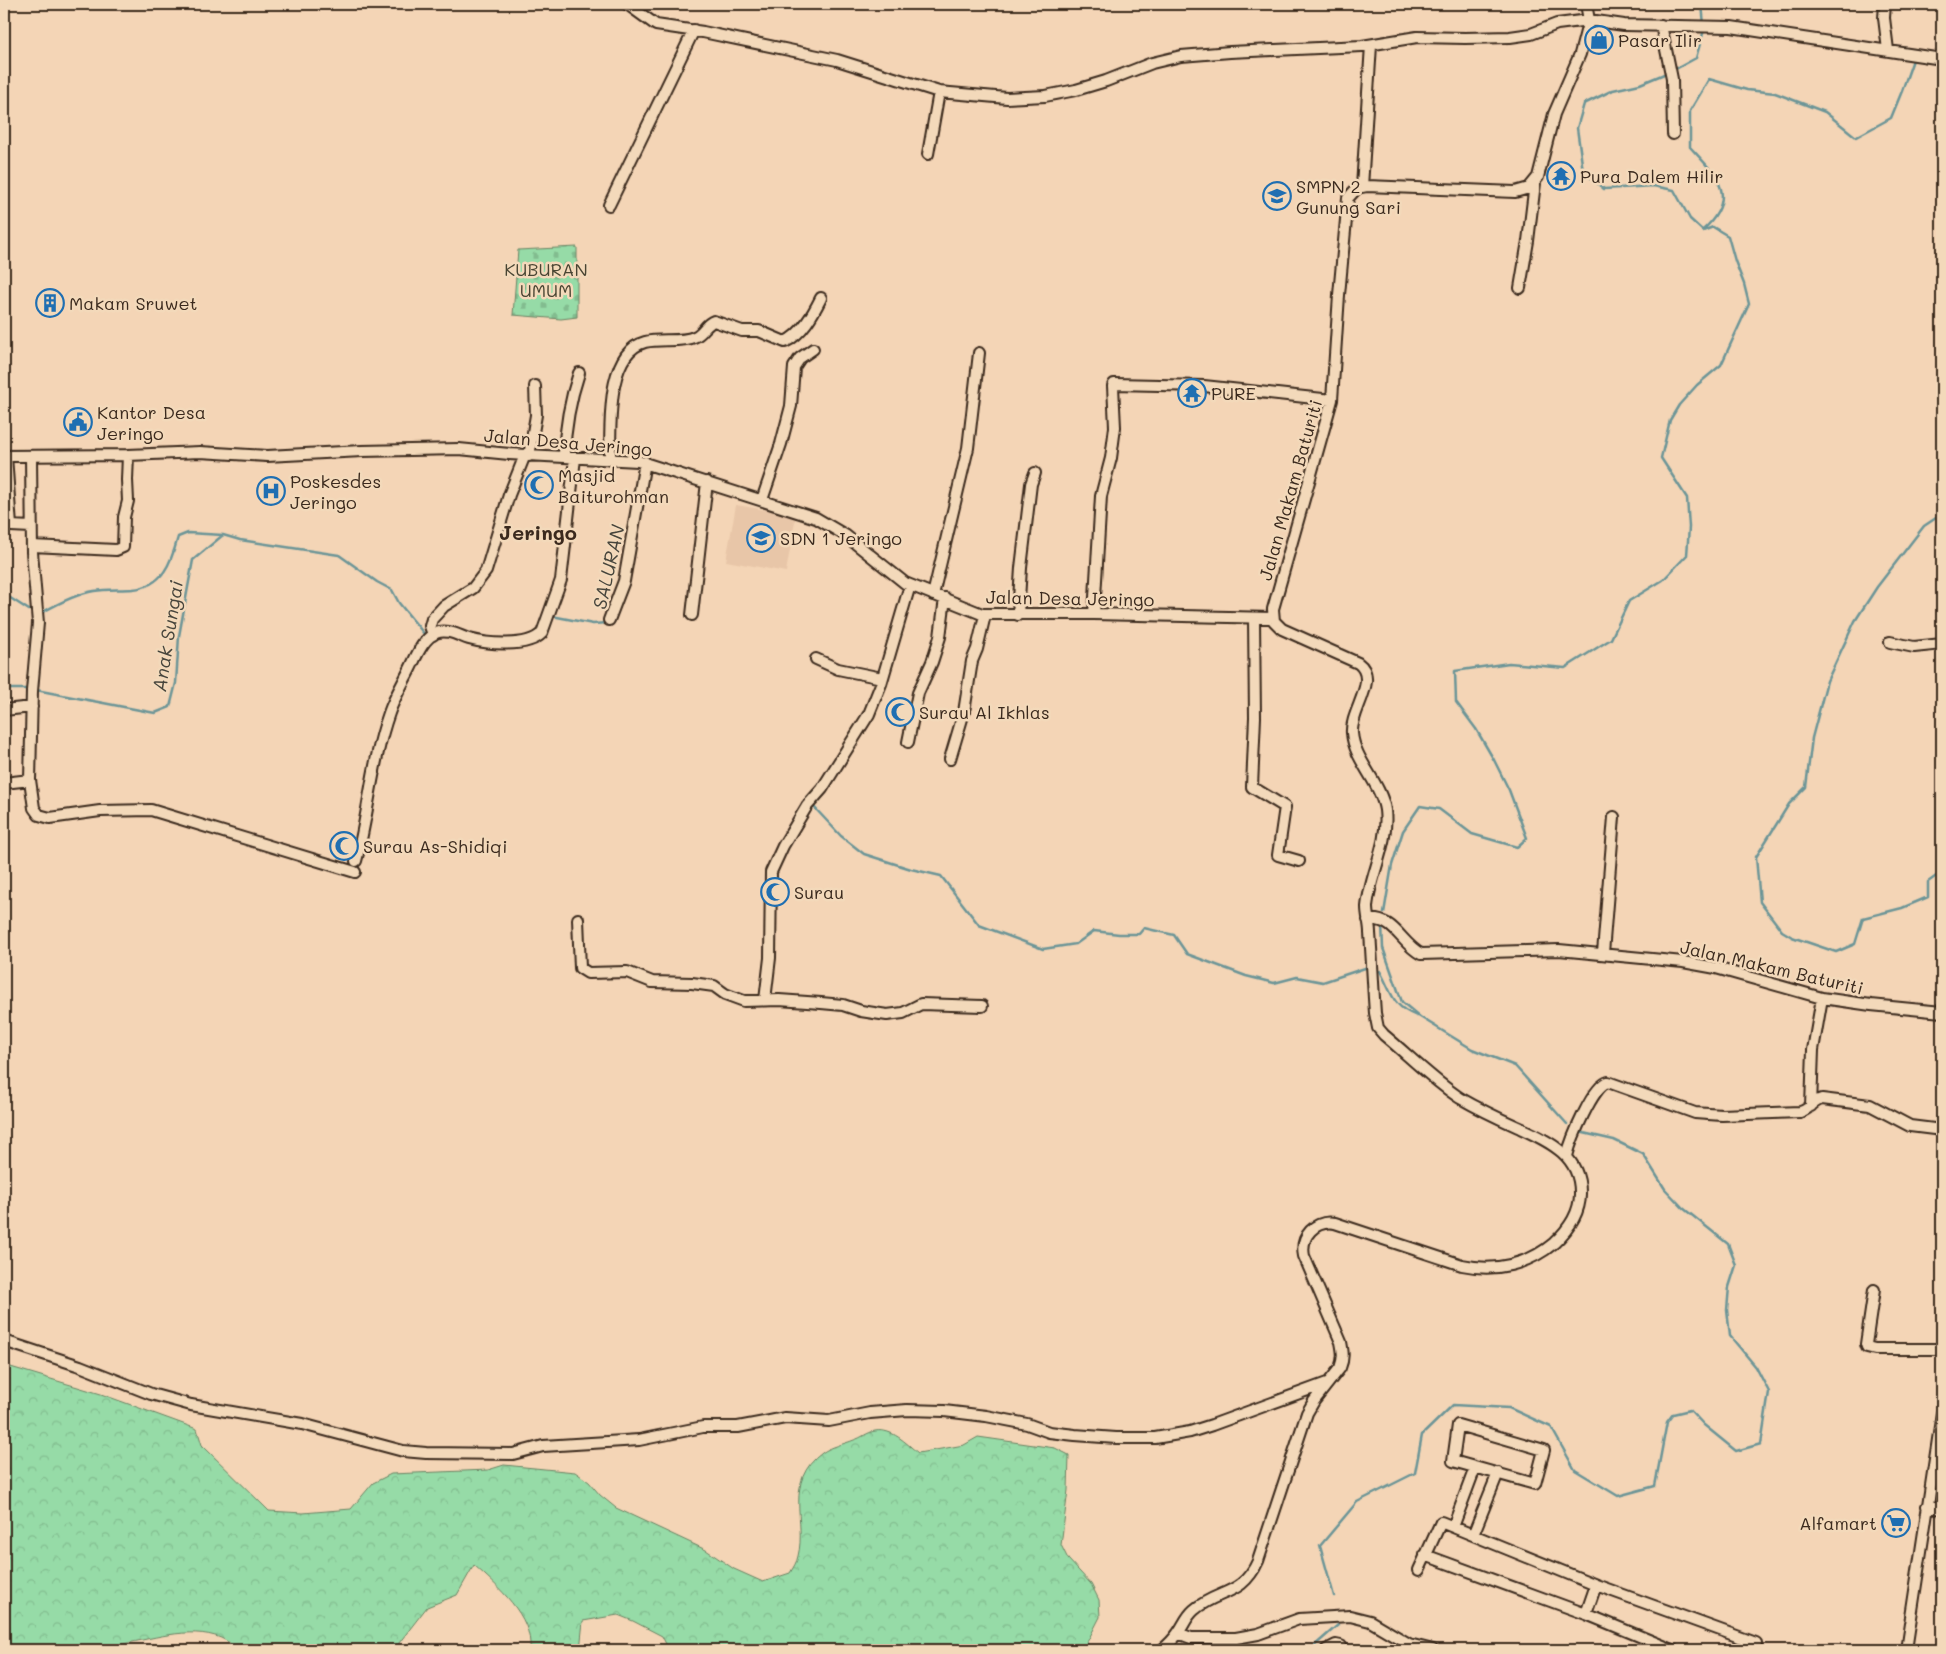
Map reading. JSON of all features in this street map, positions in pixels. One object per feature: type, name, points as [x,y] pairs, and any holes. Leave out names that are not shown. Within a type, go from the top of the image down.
[{"type":"street","points":[[627,4],[656,25],[694,30],[837,60],[939,92],[989,98],[1038,96],[1089,86],[1152,63],[1181,56],[1371,45],[1417,36],[1464,38],[1521,36],[1537,32],[1547,26],[1594,21],[1615,24],[1718,25],[1942,59]]},
{"type":"street","points":[[1371,45],[1362,187],[1519,192],[1529,188],[1538,177],[1554,114],[1594,21],[1586,4]]},
{"type":"street","points":[[1886,4],[1884,18],[1888,50]]},
{"type":"street","points":[[1661,25],[1672,79],[1673,134]]},
{"type":"street","points":[[609,205],[694,30]]},
{"type":"street","points":[[928,154],[939,92]]},
{"type":"street","points":[[1520,288],[1528,241],[1534,183]]},
{"type":"street","name":"Jalan Makam Baturiti","points":[[1273,618],[1273,609],[1332,400],[1346,205],[1349,195],[1362,187]]},
{"type":"street","points":[[610,459],[612,388],[621,366],[634,347],[654,340],[694,337],[702,333],[708,324],[714,321],[742,331],[759,331],[785,342],[808,320],[821,298]]},
{"type":"street","points":[[762,500],[781,444],[791,406],[794,367],[800,358],[812,349]]},
{"type":"street","points":[[933,595],[966,463],[980,353]]},
{"type":"street","points":[[564,457],[564,439],[579,373]]},
{"type":"street","points":[[1094,614],[1101,496],[1111,458],[1114,426],[1114,384],[1204,386],[1332,400]]},
{"type":"street","points":[[432,635],[430,626],[432,619],[444,606],[473,588],[486,571],[509,495],[527,455],[536,414],[535,386]]},
{"type":"street","name":"Jalan Desa Jeringo","points":[[5,456],[128,456],[214,452],[267,456],[459,448],[527,455],[645,462],[806,514],[831,526],[896,578],[985,615],[1094,614],[1273,618]]},
{"type":"street","points":[[5,456],[11,526],[32,527]]},
{"type":"street","points":[[31,456],[32,546],[38,624],[32,707],[30,780],[34,808],[39,815],[50,818],[100,811],[151,810],[356,866],[366,806],[389,713],[414,659],[424,644],[432,635],[448,631],[470,639],[501,643],[528,641],[540,635],[561,580],[575,458]]},
{"type":"street","points":[[32,546],[116,550],[123,547],[124,517],[128,501],[126,480],[128,456]]},
{"type":"street","points":[[610,620],[624,581],[645,462]]},
{"type":"street","points":[[1018,615],[1023,549],[1031,484],[1035,473]]},
{"type":"street","points":[[692,615],[707,482]]},
{"type":"street","points":[[765,1000],[770,958],[771,872],[783,846],[807,806],[822,789],[868,714],[882,678],[910,585]]},
{"type":"street","points":[[908,742],[918,693],[932,662],[940,637],[945,598]]},
{"type":"street","points":[[950,759],[964,712],[972,661],[985,615]]},
{"type":"street","points":[[1254,618],[1256,717],[1252,787],[1285,807],[1278,855],[1299,861]]},
{"type":"street","points":[[1162,1650],[1178,1633],[1191,1612],[1205,1602],[1235,1590],[1255,1568],[1307,1413],[1327,1383],[1340,1368],[1344,1353],[1341,1342],[1304,1256],[1305,1238],[1314,1228],[1322,1223],[1335,1223],[1452,1262],[1472,1267],[1492,1268],[1511,1265],[1530,1258],[1547,1248],[1562,1235],[1573,1221],[1580,1200],[1580,1185],[1576,1170],[1567,1156],[1552,1143],[1480,1109],[1455,1094],[1381,1032],[1375,1018],[1368,920],[1369,899],[1384,843],[1386,828],[1383,800],[1355,744],[1352,732],[1353,719],[1366,685],[1366,674],[1358,663],[1282,629],[1273,618]]},
{"type":"street","points":[[1890,642],[1914,647],[1942,644]]},
{"type":"street","points":[[816,659],[838,669],[882,678]]},
{"type":"street","points":[[4,710],[32,707]]},
{"type":"street","points":[[4,783],[30,780]]},
{"type":"street","points":[[1603,954],[1614,817]]},
{"type":"street","name":"Jalan Makam Baturiti","points":[[1368,920],[1377,919],[1387,923],[1420,954],[1559,950],[1683,962],[1716,968],[1822,998],[1942,1012]]},
{"type":"street","points":[[578,920],[580,968],[588,973],[627,972],[652,982],[692,983],[714,986],[725,994],[744,1001],[795,1000],[843,1005],[861,1011],[887,1015],[903,1013],[920,1004],[982,1006]]},
{"type":"street","points":[[1811,1106],[1813,1050],[1822,998]]},
{"type":"street","points":[[1567,1156],[1582,1117],[1600,1086],[1607,1082],[1686,1111],[1704,1115],[1800,1112],[1822,1099],[1870,1105],[1910,1126],[1942,1130]]},
{"type":"street","points":[[1874,1290],[1867,1347],[1875,1350],[1942,1349]]},
{"type":"street","points":[[4,1340],[71,1362],[151,1394],[191,1405],[302,1424],[395,1449],[426,1453],[513,1454],[543,1446],[639,1440],[703,1427],[738,1427],[785,1418],[830,1421],[870,1413],[907,1410],[944,1411],[986,1416],[1027,1424],[1049,1432],[1075,1435],[1155,1438],[1190,1432],[1212,1425],[1327,1383]]},
{"type":"street","points":[[1906,1650],[1942,1413]]},
{"type":"street","points":[[1458,1425],[1544,1450],[1535,1484],[1475,1468],[1453,1461],[1458,1425]]},
{"type":"street","points":[[1453,1527],[1475,1468]]},
{"type":"street","points":[[1473,1535],[1498,1473]]},
{"type":"street","points":[[1927,1506],[1942,1509]]},
{"type":"street","points":[[1419,1570],[1441,1522],[1596,1584],[1756,1643],[1754,1650]]},
{"type":"street","points":[[1425,1555],[1586,1614],[1673,1650]]},
{"type":"street","points":[[1586,1614],[1596,1584]]},
{"type":"street","points":[[1178,1633],[1191,1638],[1236,1638],[1258,1634],[1299,1619],[1350,1616],[1370,1621],[1409,1644],[1433,1650]]},
{"type":"street","points":[[1326,1650],[1336,1645],[1342,1648]]},
{"type":"shaded area","name":"SDN 1 Jeringo","points":[[736,505],[796,515],[786,572],[726,561]]},
{"type":"green space","name":"KUBURAN UMUM","points":[[577,247],[577,317],[561,319],[513,315],[518,250]]},
{"type":"green space","points":[[4,1365],[101,1394],[197,1429],[202,1445],[269,1511],[303,1513],[351,1509],[373,1483],[391,1474],[488,1470],[504,1465],[575,1472],[589,1482],[600,1495],[616,1508],[706,1550],[734,1569],[763,1582],[790,1573],[795,1565],[800,1543],[799,1502],[803,1476],[810,1464],[829,1449],[872,1432],[881,1431],[893,1434],[918,1453],[964,1445],[978,1437],[1055,1448],[1069,1455],[1068,1490],[1061,1545],[1068,1559],[1091,1584],[1099,1600],[1100,1617],[1083,1650],[669,1650],[662,1636],[618,1615],[583,1621],[580,1650],[530,1650],[526,1625],[520,1614],[503,1592],[474,1565],[457,1595],[427,1607],[399,1643],[397,1650],[241,1650],[221,1638],[209,1634],[182,1633],[117,1645],[111,1650],[4,1650]]},
{"type":"waterway","points":[[1702,4],[1704,25]]},
{"type":"waterway","points":[[1674,70],[1696,58],[1704,30]]},
{"type":"waterway","points":[[1703,230],[1714,218],[1720,207],[1722,196],[1720,186],[1715,177],[1690,147],[1690,111],[1709,79],[1747,90],[1775,93],[1825,112],[1856,137],[1891,118],[1914,57]]},
{"type":"waterway","points":[[1384,913],[1392,865],[1403,831],[1420,806],[1439,809],[1472,834],[1517,847],[1527,838],[1509,790],[1494,760],[1476,729],[1456,702],[1455,671],[1509,663],[1565,668],[1611,639],[1629,601],[1663,580],[1687,555],[1689,527],[1687,498],[1661,458],[1670,420],[1679,405],[1697,385],[1721,365],[1749,304],[1744,284],[1728,236],[1713,227],[1703,231],[1690,219],[1674,190],[1653,186],[1604,189],[1583,171],[1577,128],[1584,104],[1613,90],[1640,84],[1669,72]]},
{"type":"waterway","points":[[1942,514],[1924,526],[1877,587],[1855,621],[1827,681],[1812,738],[1806,787],[1789,804],[1756,857],[1760,902],[1782,931],[1792,937],[1836,952],[1855,944],[1863,918],[1902,908],[1928,897],[1928,882],[1942,872]]},
{"type":"waterway","points":[[41,611],[43,612],[87,592],[143,587],[152,583],[164,572],[169,564],[178,537],[188,533],[223,535],[240,540],[339,555],[377,582],[392,590],[399,603],[425,635]]},
{"type":"waterway","name":"Anak Sungai","points":[[36,690],[155,713],[170,707],[176,683],[179,636],[193,560],[223,535]]},
{"type":"waterway","points":[[4,594],[29,610],[35,610]]},
{"type":"waterway","name":"SALURAN","points":[[552,616],[593,624],[607,623]]},
{"type":"waterway","name":"Anak Sungai","points":[[4,689],[30,689]]},
{"type":"waterway","points":[[813,806],[841,836],[864,854],[911,869],[941,876],[979,925],[1043,949],[1076,944],[1094,931],[1139,934],[1144,928],[1174,935],[1187,954],[1246,976],[1274,983],[1297,977],[1323,982],[1369,965]]},
{"type":"waterway","points":[[1382,924],[1383,948],[1402,1002],[1420,1017],[1472,1049],[1515,1066],[1567,1124]]},
{"type":"waterway","points":[[1380,971],[1397,1004],[1417,1016]]},
{"type":"waterway","points":[[1334,1596],[1320,1546],[1357,1502],[1415,1473],[1422,1435],[1453,1405],[1509,1408],[1551,1427],[1575,1470],[1618,1496],[1655,1486],[1667,1422],[1673,1414],[1690,1410],[1704,1425],[1736,1451],[1761,1444],[1769,1392],[1756,1367],[1730,1336],[1727,1310],[1729,1287],[1736,1265],[1728,1244],[1683,1208],[1665,1189],[1643,1154],[1614,1140],[1579,1132]]},
{"type":"waterway","points":[[1302,1650],[1313,1647],[1338,1625]]},
{"type":"place","name":"Pasar Ilir","points":[[1599,40]]},
{"type":"place","name":"Pura Dalem Hilir","points":[[1561,176]]},
{"type":"place","name":"SMPN 2 Gunung Sari","points":[[1277,196]]},
{"type":"place","name":"Makam Sruwet","points":[[50,303]]},
{"type":"place","name":"PURE","points":[[1192,393]]},
{"type":"place","name":"Kantor Desa Jeringo","points":[[78,422]]},
{"type":"place","name":"Masjid Baiturohman","points":[[539,485]]},
{"type":"place","name":"Poskesdes Jeringo","points":[[271,491]]},
{"type":"place","name":"SDN 1 Jeringo","points":[[761,538]]},
{"type":"place","name":"Surau Al Ikhlas","points":[[900,712]]},
{"type":"place","name":"Surau As-Shidiqi","points":[[344,846]]},
{"type":"place","name":"Surau","points":[[775,892]]},
{"type":"place","name":"Alfamart","points":[[1896,1523]]},
{"type":"district","name":"Jeringo","points":[[538,532]]}]
